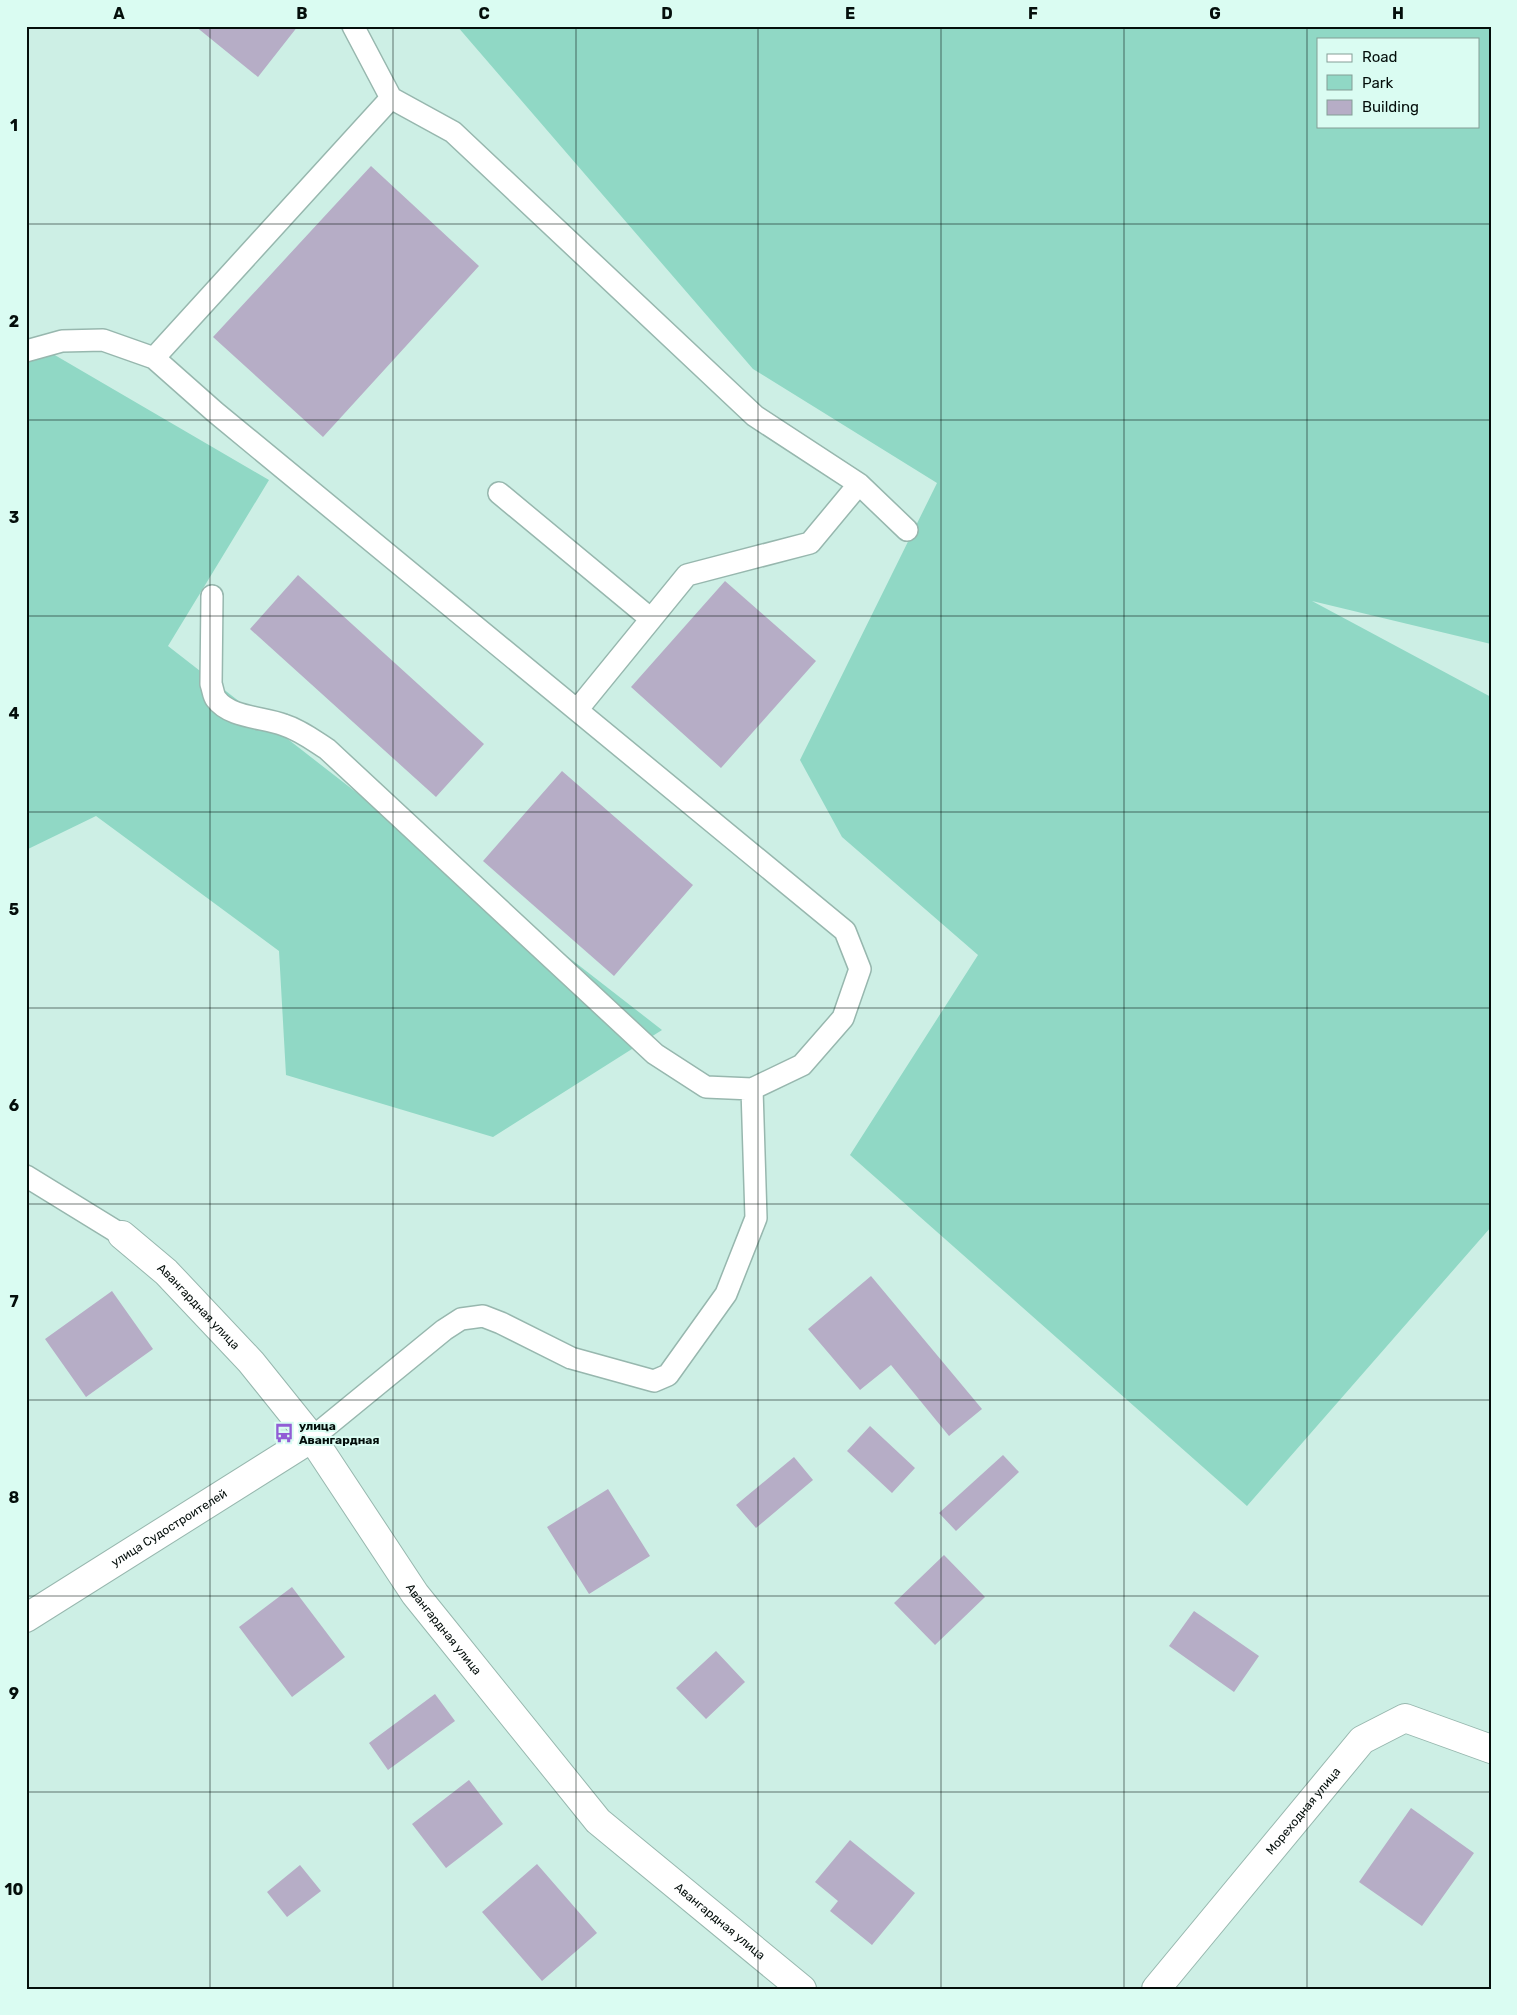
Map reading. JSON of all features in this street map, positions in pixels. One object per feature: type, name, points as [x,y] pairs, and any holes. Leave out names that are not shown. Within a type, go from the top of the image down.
[{"type":"street","name":"Авангардная улица","points":[[122,1235],[166,1272],[251,1362],[312,1438],[415,1594],[598,1822],[802,1989]]},
{"type":"street","name":"улица Судостроителей","points":[[30,1609],[312,1438]]},
{"type":"street","name":"Мореходная улица","points":[[1156,1989],[1362,1740],[1405,1718],[1491,1749]]},
{"type":"lane","points":[[353,26],[391,98],[453,132],[755,416],[859,484],[907,530]]},
{"type":"lane","points":[[154,358],[391,98]]},
{"type":"lane","points":[[26,351],[62,341],[103,340],[154,358],[223,418],[845,931],[860,970],[843,1018],[802,1065],[752,1089],[706,1087],[655,1054],[327,749],[306,735],[284,725],[234,712],[223,706],[215,698],[211,684],[212,596]]},
{"type":"lane","points":[[577,710],[687,576],[810,543],[859,484]]},
{"type":"lane","points":[[499,493],[651,619]]},
{"type":"lane","points":[[312,1438],[444,1330],[461,1319],[483,1316],[571,1358],[636,1377],[654,1381],[668,1375],[726,1294],[756,1218],[752,1089]]},
{"type":"lane","points":[[26,1176],[122,1235]]},
{"type":"green space","points":[[457,26],[1491,26],[1491,644],[1312,601],[1491,697],[1491,1227],[1247,1506],[850,1155],[978,955],[842,837],[800,760],[937,483],[753,369]]},
{"type":"green space","points":[[53,354],[269,480],[168,646],[662,1030],[493,1137],[286,1075],[279,951],[96,816],[26,850],[26,360]]},
{"type":"building","points":[[195,26],[298,26],[258,77]]},
{"type":"building","points":[[371,166],[479,266],[323,437],[213,337]]},
{"type":"building","points":[[298,575],[484,744],[436,797],[250,629]]},
{"type":"building","points":[[725,581],[816,661],[721,768],[631,687]]},
{"type":"building","points":[[562,771],[693,885],[614,976],[483,861]]},
{"type":"building","points":[[871,1276],[982,1409],[949,1436],[891,1365],[860,1390],[808,1329]]},
{"type":"building","points":[[112,1291],[153,1349],[86,1397],[45,1339]]},
{"type":"building","points":[[870,1426],[915,1468],[892,1493],[847,1451]]},
{"type":"building","points":[[1003,1455],[1019,1472],[956,1531],[939,1513]]},
{"type":"building","points":[[794,1457],[813,1480],[756,1528],[736,1505]]},
{"type":"building","points":[[608,1489],[650,1556],[589,1594],[547,1527]]},
{"type":"building","points":[[944,1555],[985,1597],[935,1645],[894,1603]]},
{"type":"building","points":[[292,1587],[345,1657],[292,1697],[239,1627]]},
{"type":"building","points":[[1194,1611],[1259,1656],[1234,1692],[1169,1646]]},
{"type":"building","points":[[716,1651],[745,1682],[706,1719],[676,1688]]},
{"type":"building","points":[[435,1694],[455,1721],[388,1770],[369,1743]]},
{"type":"building","points":[[469,1780],[503,1824],[446,1868],[412,1824]]},
{"type":"building","points":[[1411,1808],[1474,1853],[1422,1926],[1359,1882]]},
{"type":"building","points":[[850,1840],[915,1893],[872,1945],[830,1911],[838,1901],[815,1882]]},
{"type":"building","points":[[537,1864],[597,1933],[542,1981],[482,1912]]},
{"type":"building","points":[[300,1865],[321,1891],[287,1917],[267,1892]]},
{"type":"place","name":"улица Авангардная","points":[[284,1433]]}]
